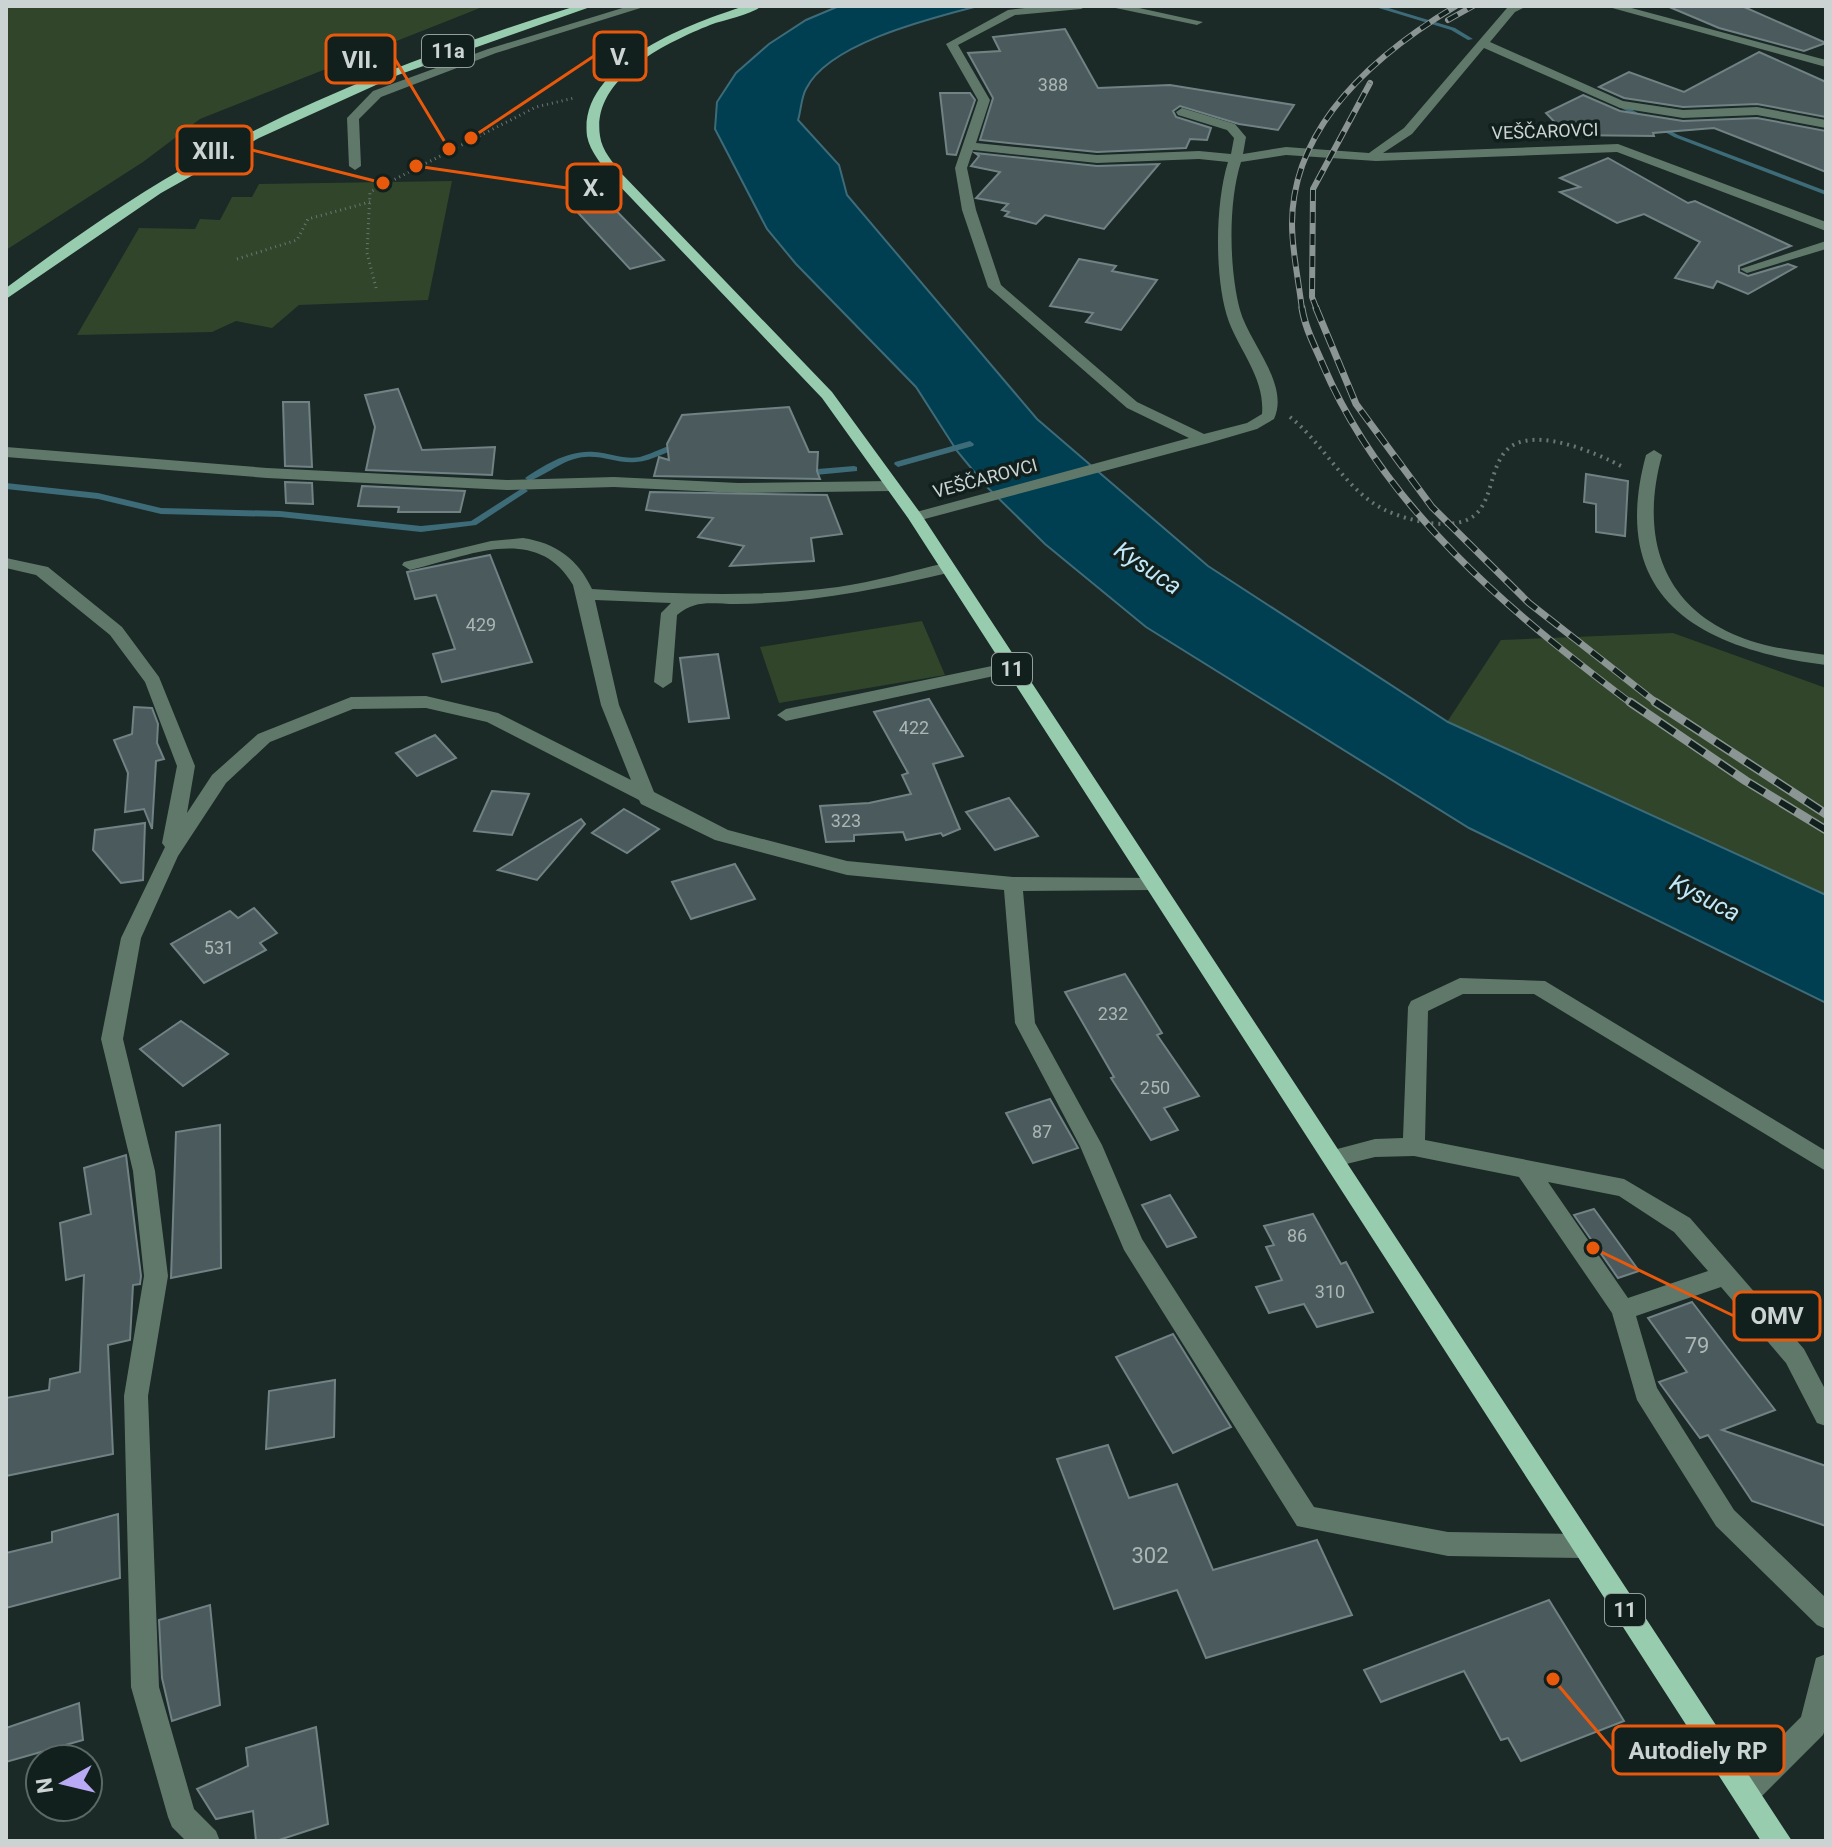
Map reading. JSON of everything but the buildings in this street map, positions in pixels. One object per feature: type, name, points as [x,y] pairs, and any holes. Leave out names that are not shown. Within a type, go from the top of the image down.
[{"type":"main road","name":"11a","points":[[6,295],[155,191],[313,107],[466,44],[587,6]]},
{"type":"main road","name":"11","points":[[756,6],[663,43],[630,63],[599,100],[593,135],[598,151],[617,176],[827,395],[915,517],[1778,1841]]},
{"type":"street","points":[[355,166],[353,118],[377,94],[492,51],[641,6]]},
{"type":"street","points":[[1081,6],[1012,12],[952,44],[984,100],[961,168],[969,210],[995,287],[1132,405],[1204,440]]},
{"type":"street","points":[[1112,6],[1197,22]]},
{"type":"street","name":"VEŠČAROVCI","points":[[1347,156],[1373,154],[1397,142],[1511,10],[1521,6]]},
{"type":"street","points":[[1611,6],[1826,64]]},
{"type":"street","name":"VEŠČAROVCI","points":[[1482,43],[1620,104],[1683,114],[1757,111],[1826,124]]},
{"type":"street","points":[[1182,112],[1237,130],[1238,159],[1228,185],[1231,302],[1236,326],[1273,399],[1271,409]]},
{"type":"street","name":"VEŠČAROVCI","points":[[969,146],[1097,159],[1199,155],[1238,159],[1286,151],[1347,156],[1618,148],[1826,227]]},
{"type":"street","points":[[1747,269],[1826,245]]},
{"type":"street","name":"VEŠČAROVCI","points":[[915,517],[1252,426],[1269,416],[1271,409]]},
{"type":"street","points":[[10,453],[267,473],[507,485],[614,482],[738,488],[891,486]]},
{"type":"street","points":[[1654,455],[1644,483],[1646,553],[1659,579],[1683,608],[1738,642],[1777,653],[1826,660]]},
{"type":"street","points":[[410,565],[494,547],[537,545],[567,562],[586,594],[606,693],[648,800]]},
{"type":"street","points":[[6,563],[42,571],[116,631],[153,681],[186,766],[169,855]]},
{"type":"street","points":[[586,594],[767,599],[840,592],[946,568]]},
{"type":"street","points":[[663,682],[669,613],[686,599]]},
{"type":"street","points":[[786,715],[1011,667]]},
{"type":"street","points":[[206,1841],[182,1817],[145,1687],[136,1396],[156,1276],[144,1171],[112,1039],[131,938],[169,855],[219,779],[264,738],[351,703],[426,702],[492,717],[648,800],[722,835],[847,868],[1013,884],[1153,883]]},
{"type":"street","points":[[1013,884],[1025,1023],[1091,1145],[1132,1243],[1306,1518],[1448,1544],[1583,1546]]},
{"type":"street","points":[[1414,1147],[1418,1007],[1460,986],[1538,986],[1826,1162]]},
{"type":"street","points":[[1334,1158],[1375,1148],[1414,1147],[1624,1188],[1682,1225],[1795,1356],[1826,1415]]},
{"type":"street","points":[[1525,1167],[1623,1310],[1646,1392],[1725,1518],[1826,1616]]},
{"type":"street","points":[[1623,1310],[1726,1275]]},
{"type":"street","points":[[1746,1792],[1813,1725],[1826,1667]]},
{"type":"path","points":[[376,288],[367,253],[370,192],[536,107]]},
{"type":"path","points":[[237,259],[297,240],[308,219],[370,202]]},
{"type":"path","points":[[1271,409],[1301,424],[1381,509],[1407,518],[1426,521],[1472,518],[1478,512],[1495,469],[1509,447],[1523,442],[1541,441],[1587,450],[1611,459],[1644,483]]},
{"type":"green space","points":[[6,6],[485,6],[200,119],[143,162],[6,250]]},
{"type":"green space","points":[[452,181],[428,300],[299,305],[272,328],[236,321],[212,332],[77,335],[139,228],[195,229],[200,219],[220,220],[232,197],[252,197],[259,184]]},
{"type":"green space","points":[[922,621],[945,675],[779,703],[760,647]]},
{"type":"green space","points":[[1673,633],[1826,688],[1826,895],[1447,722],[1501,640]]},
{"type":"water","name":"Kysuca","points":[[839,6],[978,6],[909,25],[836,58],[818,73],[806,89],[798,120],[839,165],[847,195],[1037,419],[1208,566],[1448,722],[1826,895],[1826,1003],[1469,828],[1146,627],[1045,544],[985,485],[957,451],[916,387],[796,264],[767,229],[715,129],[717,102],[736,73],[769,44],[806,20]]},
{"type":"waterway","points":[[1375,6],[1453,29],[1470,39]]},
{"type":"waterway","points":[[1614,102],[1676,136],[1826,193]]},
{"type":"waterway","points":[[898,464],[970,444]]},
{"type":"waterway","points":[[529,478],[577,455],[635,460],[682,445]]},
{"type":"waterway","points":[[805,473],[854,469]]},
{"type":"waterway","points":[[6,486],[98,496],[161,511],[280,514],[421,529],[473,523],[524,491]]},
{"type":"railway","points":[[1302,310],[1292,224],[1296,188],[1307,154],[1324,123],[1370,69],[1398,45],[1456,6]]},
{"type":"railway","points":[[1448,20],[1473,6]]},
{"type":"railway","points":[[1317,310],[1312,297],[1313,189],[1370,83]]},
{"type":"railway","points":[[1302,308],[1323,365],[1349,417],[1415,511],[1497,594],[1632,704]]},
{"type":"railway","points":[[1316,308],[1356,404],[1432,507],[1529,603],[1658,704]]},
{"type":"railway","points":[[1630,702],[1746,781],[1826,830]]},
{"type":"railway","points":[[1658,704],[1826,814]]},
{"type":"place","name":"V.","points":[[471,138]]},
{"type":"place","name":"VII.","points":[[449,149]]},
{"type":"place","name":"X.","points":[[416,166]]},
{"type":"place","name":"XIII.","points":[[383,183]]},
{"type":"place","name":"OMV","points":[[1593,1248]]},
{"type":"place","name":"Autodiely RP","points":[[1553,1679]]}]
